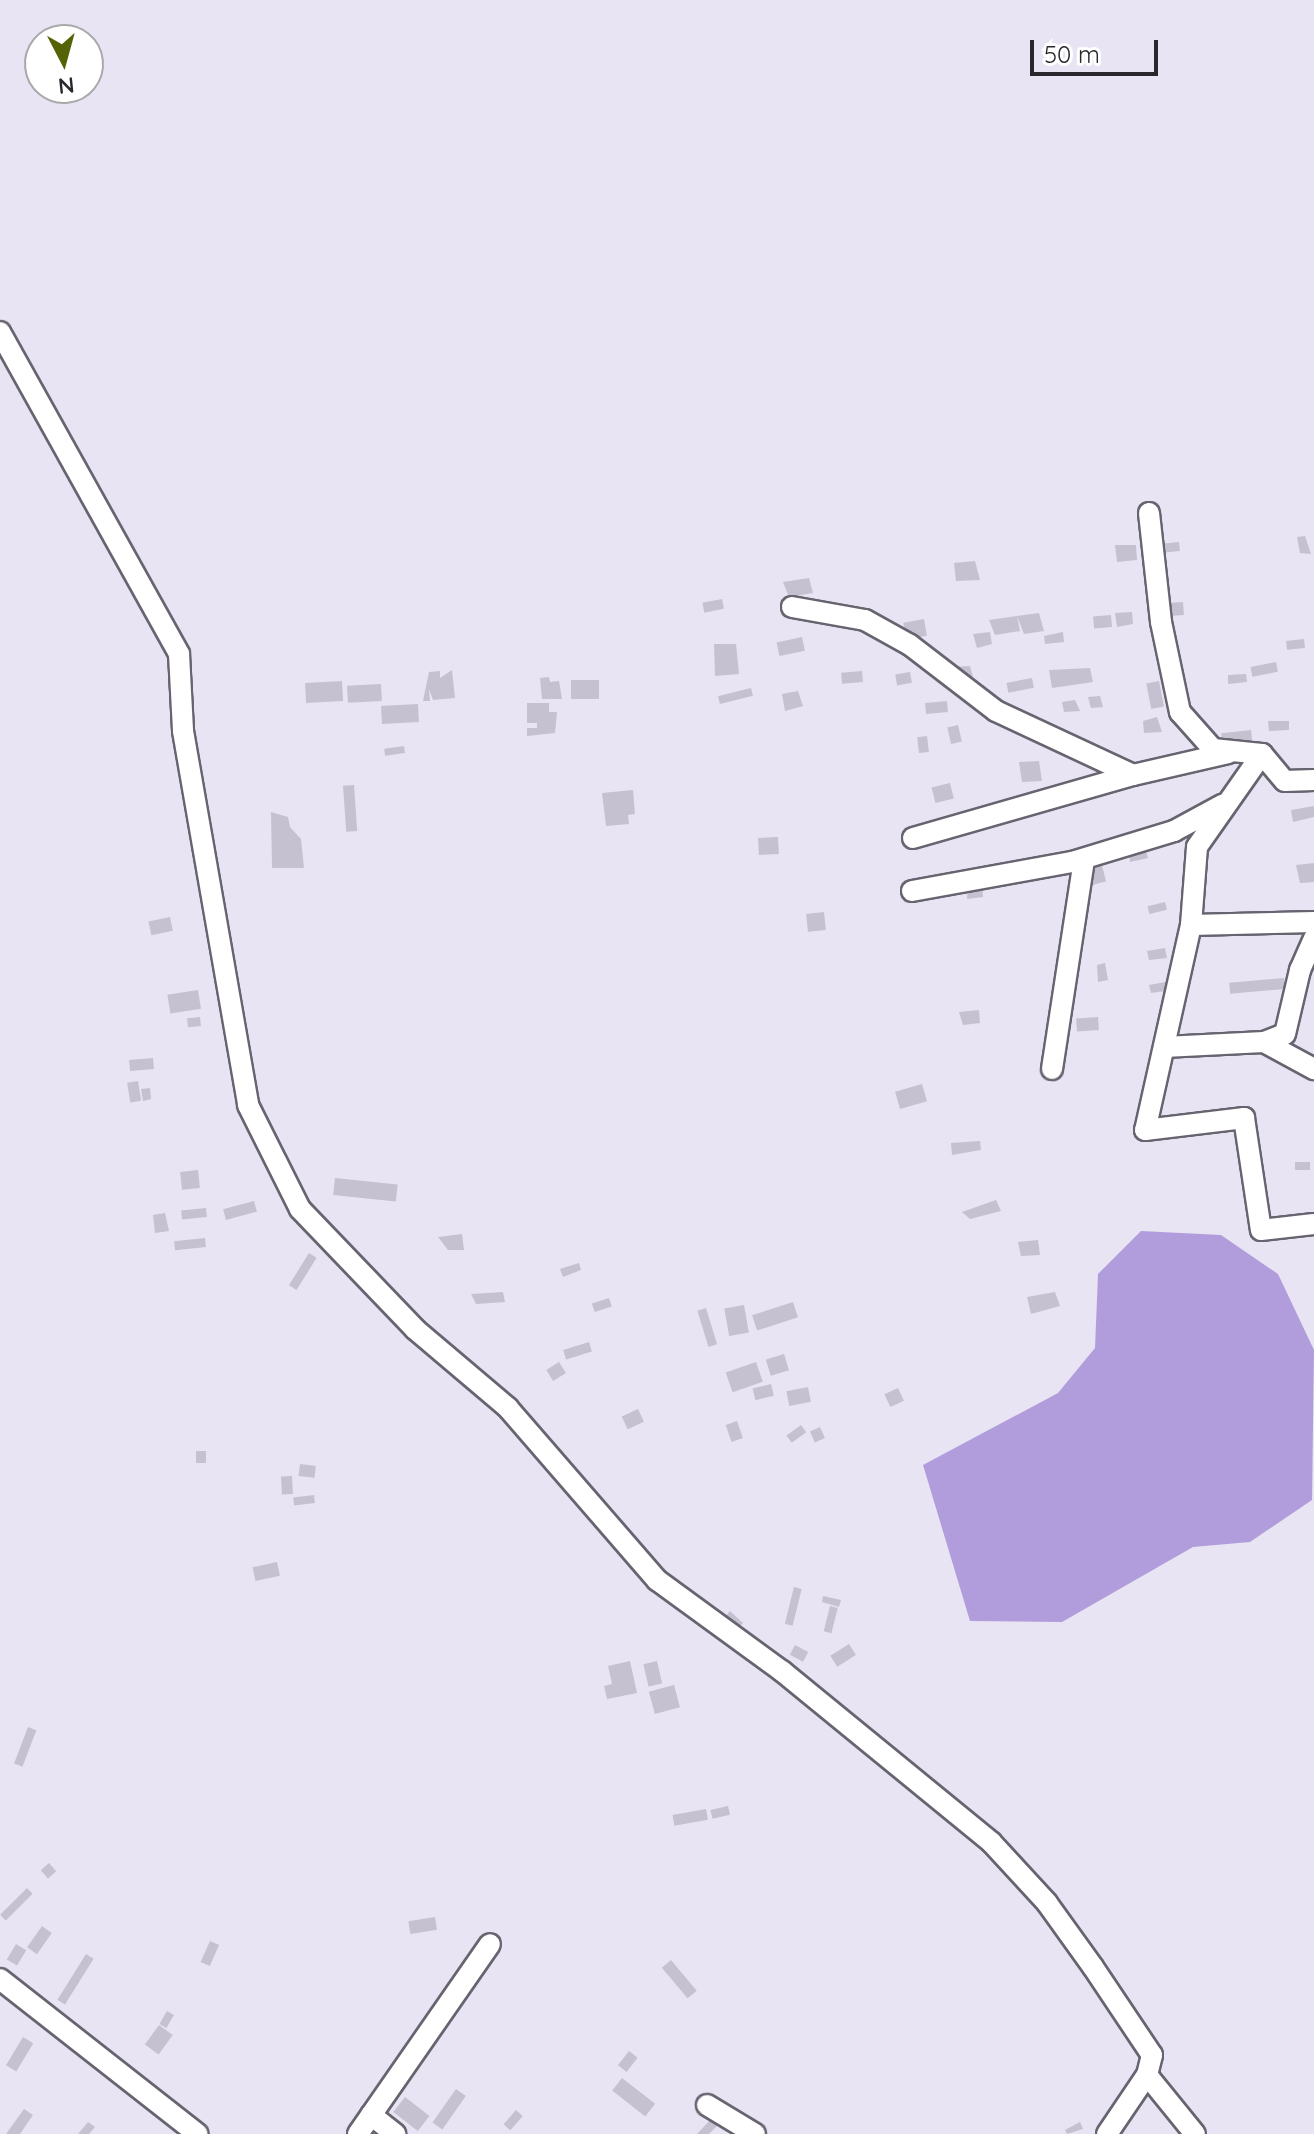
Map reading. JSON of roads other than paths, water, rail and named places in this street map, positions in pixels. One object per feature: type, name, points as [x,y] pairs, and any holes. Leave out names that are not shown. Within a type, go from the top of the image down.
[{"type":"street","points":[[0,332],[179,654],[183,731],[248,1105],[300,1209],[415,1329],[508,1408],[657,1580],[782,1671],[991,1842],[1047,1903],[1152,2055],[1147,2075],[1107,2134]]},
{"type":"street","points":[[1149,513],[1161,622],[1180,712],[1213,749],[1228,753],[1262,754],[1285,781],[1314,780]]},
{"type":"street","points":[[792,607],[865,620],[910,645],[996,711],[1133,775]]},
{"type":"street","points":[[913,838],[1133,775],[1228,753]]},
{"type":"street","points":[[1262,754],[1197,847],[1191,925],[1145,1130],[1244,1118],[1261,1230],[1314,1224]]},
{"type":"street","points":[[912,891],[1084,859],[1174,831],[1227,803]]},
{"type":"street","points":[[1052,1069],[1084,859]]},
{"type":"street","points":[[1191,925],[1314,922]]},
{"type":"street","points":[[1164,1047],[1264,1042],[1285,1034],[1300,970],[1314,939]]},
{"type":"street","points":[[1264,1042],[1314,1069]]},
{"type":"street","points":[[358,2134],[490,1944]]},
{"type":"street","points":[[0,1979],[198,2134]]},
{"type":"street","points":[[1147,2075],[1195,2134]]},
{"type":"street","points":[[707,2105],[755,2134]]},
{"type":"street","points":[[371,2115],[395,2134]]}]
